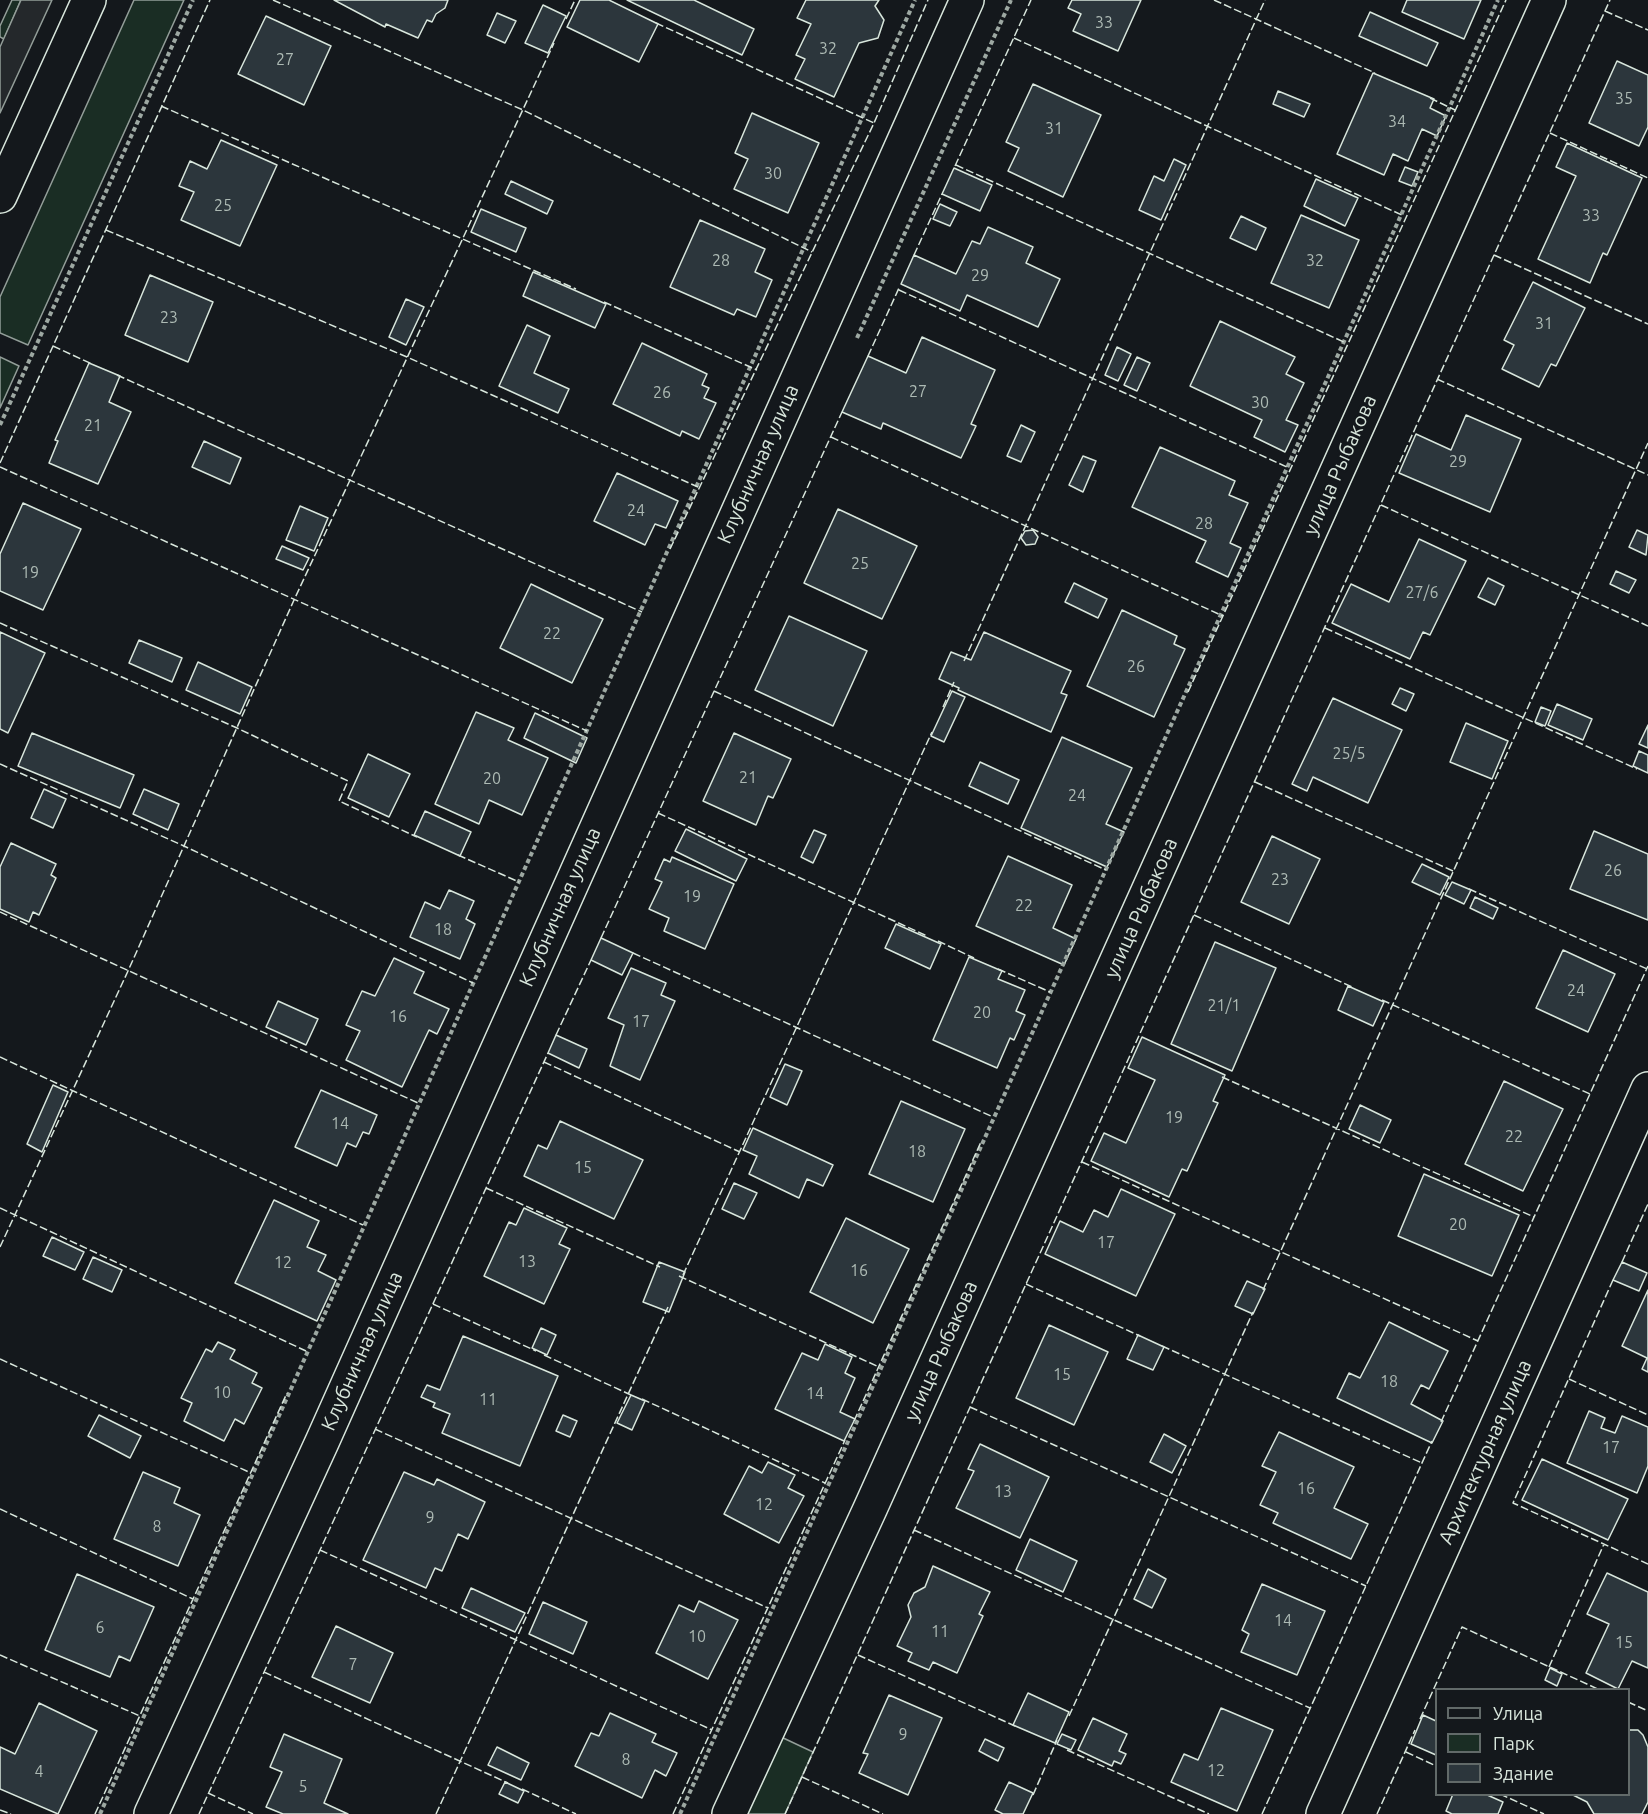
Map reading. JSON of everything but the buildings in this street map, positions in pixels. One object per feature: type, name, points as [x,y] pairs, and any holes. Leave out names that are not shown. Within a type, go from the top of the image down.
[{"type":"street","points":[[0,196],[89,0]]},
{"type":"street","name":"Клубничная улица","points":[[151,1814],[322,1442],[967,0]]},
{"type":"street","name":"улица Рыбакова","points":[[729,1814],[870,1509],[1549,0]]},
{"type":"street","name":"Архитектурная улица","points":[[1323,1814],[1648,1089]]},
{"type":"path","points":[[0,425],[193,0]]},
{"type":"path","points":[[100,1814],[915,0]]},
{"type":"path","points":[[680,1814],[1498,0]]},
{"type":"green space","points":[[12,0],[21,0],[4,39],[0,37],[0,26]]},
{"type":"green space","points":[[134,0],[184,0],[28,345],[0,333],[0,297]]},
{"type":"green space","points":[[0,357],[19,366],[0,408]]},
{"type":"green space","points":[[779,1736],[813,1752],[785,1814],[742,1814]]},
{"type":"shaded area","points":[[21,0],[52,0],[0,113],[0,47]]},
{"type":"fence","points":[[0,463],[210,0]]},
{"type":"fence","points":[[273,0],[523,110],[812,252]]},
{"type":"fence","points":[[566,19],[575,0]]},
{"type":"fence","points":[[670,549],[874,123],[928,0]]},
{"type":"fence","points":[[955,166],[1031,0]]},
{"type":"fence","points":[[1214,0],[1375,73]]},
{"type":"fence","points":[[964,661],[1265,0]]},
{"type":"fence","points":[[1188,692],[1506,0]]},
{"type":"fence","points":[[785,1814],[1610,0]]},
{"type":"fence","points":[[1605,11],[1648,30]]},
{"type":"fence","points":[[656,23],[874,123]]},
{"type":"fence","points":[[1014,38],[1404,216]]},
{"type":"fence","points":[[0,1247],[128,971],[294,600],[554,43]]},
{"type":"fence","points":[[1430,98],[1455,110]]},
{"type":"fence","points":[[161,106],[576,289]]},
{"type":"fence","points":[[1550,133],[1648,178]]},
{"type":"fence","points":[[956,165],[1346,343]]},
{"type":"fence","points":[[914,255],[942,194]]},
{"type":"fence","points":[[106,230],[407,357],[698,487]]},
{"type":"fence","points":[[1494,255],[1648,324]]},
{"type":"fence","points":[[868,356],[899,288]]},
{"type":"fence","points":[[899,290],[1289,468]]},
{"type":"fence","points":[[604,302],[757,370]]},
{"type":"fence","points":[[53,346],[92,364]]},
{"type":"fence","points":[[117,375],[642,612]]},
{"type":"fence","points":[[1437,379],[1648,475]]},
{"type":"fence","points":[[601,938],[842,412]]},
{"type":"fence","points":[[831,437],[1223,616]]},
{"type":"fence","points":[[1263,1290],[1648,443]]},
{"type":"fence","points":[[0,467],[587,731]]},
{"type":"fence","points":[[1381,505],[1648,626]]},
{"type":"fence","points":[[0,623],[237,728],[348,781],[339,801],[417,837]]},
{"type":"fence","points":[[1325,628],[1637,769]]},
{"type":"fence","points":[[943,707],[954,682]]},
{"type":"fence","points":[[714,691],[1106,870]]},
{"type":"fence","points":[[683,1275],[932,732]]},
{"type":"fence","points":[[0,764],[184,846],[473,983]]},
{"type":"fence","points":[[1255,782],[1453,871]]},
{"type":"fence","points":[[658,813],[927,936]]},
{"type":"fence","points":[[458,855],[519,882]]},
{"type":"fence","points":[[1469,889],[1647,969]]},
{"type":"fence","points":[[0,912],[418,1103]]},
{"type":"fence","points":[[1194,915],[1352,987]]},
{"type":"fence","points":[[938,941],[974,958]]},
{"type":"fence","points":[[633,953],[993,1117]]},
{"type":"fence","points":[[556,1035],[591,960]]},
{"type":"fence","points":[[1441,1422],[1648,966]]},
{"type":"fence","points":[[998,969],[1050,992]]},
{"type":"fence","points":[[1382,1000],[1590,1094]]},
{"type":"fence","points":[[199,1814],[548,1053]]},
{"type":"fence","points":[[0,1057],[363,1225]]},
{"type":"fence","points":[[544,1062],[740,1152]]},
{"type":"fence","points":[[1222,1077],[1534,1217]]},
{"type":"fence","points":[[854,1421],[981,1142]]},
{"type":"fence","points":[[1082,1162],[1478,1341]]},
{"type":"fence","points":[[486,1188],[660,1267]]},
{"type":"fence","points":[[1622,1262],[1648,1204]]},
{"type":"fence","points":[[0,1208],[306,1351]]},
{"type":"fence","points":[[679,1276],[879,1367]]},
{"type":"fence","points":[[1613,1280],[1513,1503],[1648,1564]]},
{"type":"fence","points":[[1026,1284],[1140,1336]]},
{"type":"fence","points":[[433,1304],[536,1351]]},
{"type":"fence","points":[[436,1814],[668,1307]]},
{"type":"fence","points":[[1069,1716],[1253,1312]]},
{"type":"fence","points":[[1162,1346],[1422,1463]]},
{"type":"fence","points":[[544,1355],[631,1395]]},
{"type":"fence","points":[[0,1359],[251,1473]]},
{"type":"fence","points":[[1569,1379],[1648,1415]]},
{"type":"fence","points":[[95,1814],[287,1393]]},
{"type":"fence","points":[[642,1399],[825,1483]]},
{"type":"fence","points":[[970,1407],[1366,1586]]},
{"type":"fence","points":[[375,1429],[768,1608]]},
{"type":"fence","points":[[673,1814],[845,1440]]},
{"type":"fence","points":[[1262,1814],[1432,1441]]},
{"type":"fence","points":[[0,1509],[193,1599]]},
{"type":"fence","points":[[914,1530],[1310,1708]]},
{"type":"fence","points":[[1549,1667],[1604,1544]]},
{"type":"fence","points":[[320,1550],[712,1730]]},
{"type":"fence","points":[[1420,1719],[1462,1627],[1596,1688]]},
{"type":"fence","points":[[0,1655],[140,1716]]},
{"type":"fence","points":[[858,1655],[1015,1726]]},
{"type":"fence","points":[[264,1672],[508,1783]]},
{"type":"fence","points":[[1630,1703],[1648,1711]]},
{"type":"fence","points":[[1377,1814],[1415,1730]]},
{"type":"fence","points":[[1033,1795],[1057,1740]]},
{"type":"fence","points":[[1067,1750],[1209,1814]]},
{"type":"fence","points":[[1406,1752],[1435,1766]]},
{"type":"fence","points":[[802,1777],[883,1814]]},
{"type":"fence","points":[[522,1789],[576,1814]]},
{"type":"fence","points":[[208,1793],[253,1814]]},
{"type":"fence","points":[[1504,1796],[1544,1814]]},
{"type":"fence","points":[[0,1810],[11,1814]]}]
